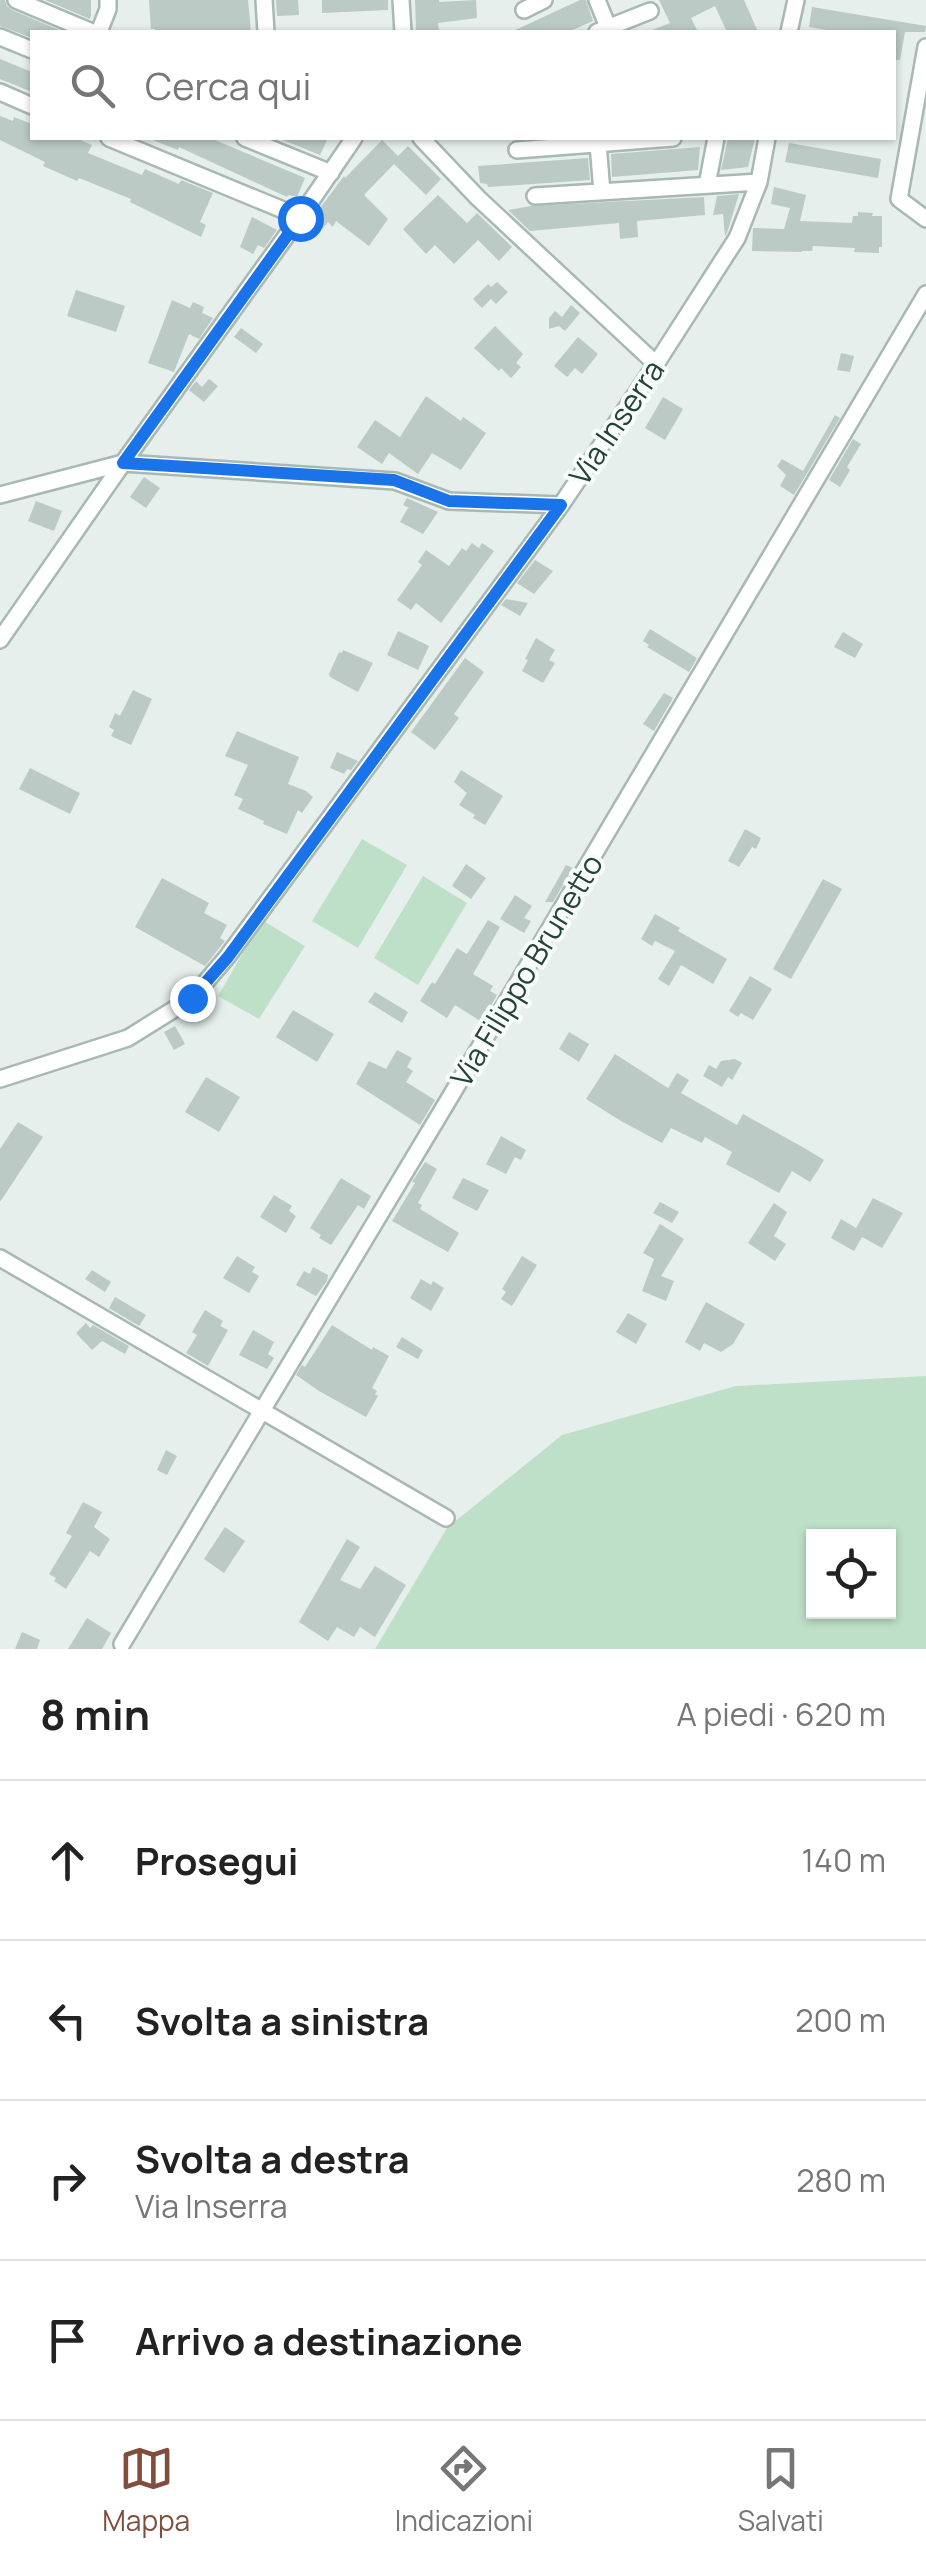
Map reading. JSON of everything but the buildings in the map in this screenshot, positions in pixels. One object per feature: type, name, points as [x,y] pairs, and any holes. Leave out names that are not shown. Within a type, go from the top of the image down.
[{"type":"street","points":[[16,0],[91,30]]},
{"type":"street","points":[[97,30],[108,0]]},
{"type":"street","points":[[264,0],[266,30]]},
{"type":"street","points":[[401,0],[403,30]]},
{"type":"street","points":[[524,10],[544,0]]},
{"type":"street","points":[[596,0],[605,30]]},
{"type":"street","points":[[788,30],[796,0]]},
{"type":"street","points":[[607,30],[650,11]]},
{"type":"street","points":[[0,37],[30,49]]},
{"type":"street","points":[[926,46],[899,199],[926,219]]},
{"type":"street","points":[[0,92],[30,105]]},
{"type":"street","points":[[114,140],[300,218]]},
{"type":"street","points":[[250,140],[331,173]]},
{"type":"street","points":[[0,640],[353,140]]},
{"type":"street","points":[[424,140],[478,198],[656,364]]},
{"type":"street","points":[[517,150],[647,140]]},
{"type":"street","points":[[708,185],[716,140]]},
{"type":"street","name":"Via Inserra","points":[[0,1080],[128,1038],[192,998],[228,957],[561,505],[656,364],[737,238],[758,182],[768,140]]},
{"type":"street","points":[[598,144],[602,192]]},
{"type":"street","points":[[535,196],[758,182]]},
{"type":"street","name":"Via Filippo Brunetto","points":[[122,1644],[926,294]]},
{"type":"street","points":[[0,494],[123,463],[394,480],[449,501],[561,505]]},
{"type":"street","points":[[0,1258],[446,1518]]},
{"type":"green space","points":[[362,839],[407,865],[358,948],[312,921]]},
{"type":"green space","points":[[423,876],[467,903],[418,985],[374,958]]},
{"type":"green space","points":[[262,920],[305,946],[259,1019],[218,996]]},
{"type":"green space","points":[[926,1376],[926,1649],[375,1649],[447,1528],[562,1435],[736,1386]]},
{"type":"route","points":[[192,998],[228,957],[561,505],[449,501],[394,480],[123,463],[300,218]]}]
